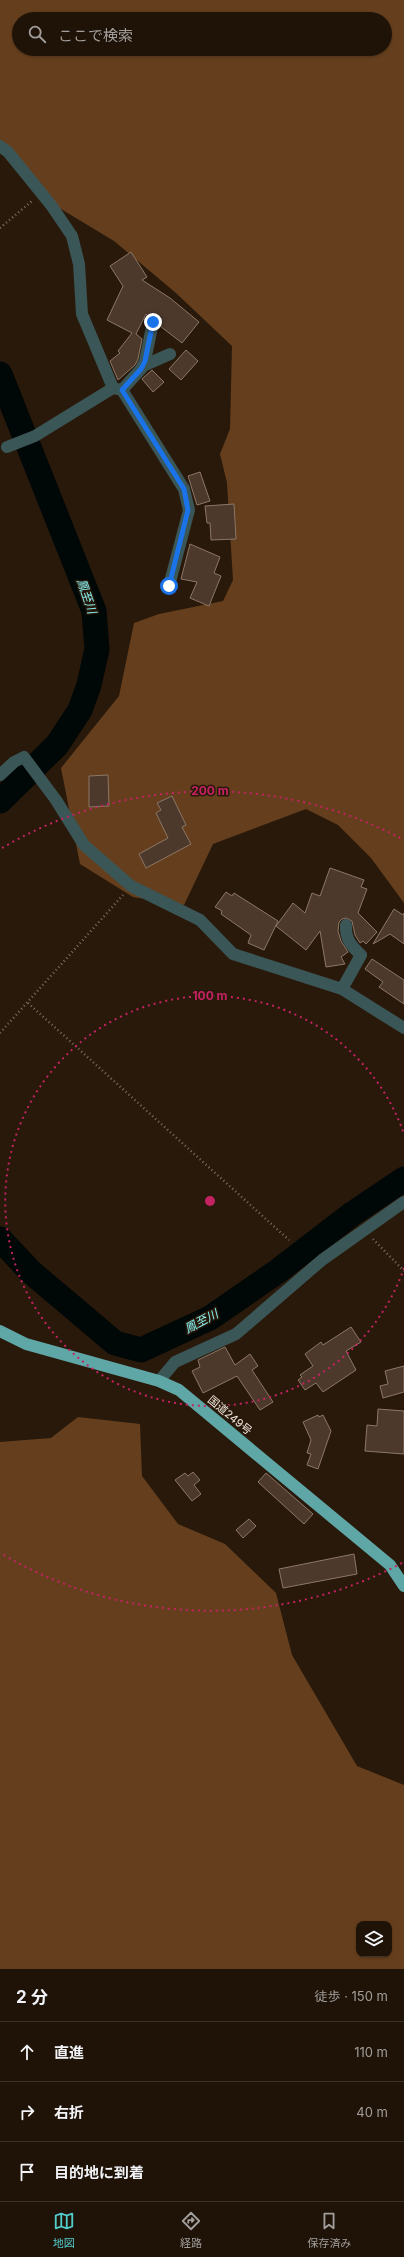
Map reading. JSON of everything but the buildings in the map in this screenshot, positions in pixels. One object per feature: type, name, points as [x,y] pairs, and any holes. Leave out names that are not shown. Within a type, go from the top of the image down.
[{"type":"highway","name":"国道249号","points":[[0,1331],[26,1344],[159,1381],[179,1390],[390,1565],[404,1586]]},
{"type":"street","points":[[0,146],[8,152],[41,193],[72,236],[79,264],[82,314],[118,389],[184,489],[188,510],[169,586]]},
{"type":"street","points":[[7,447],[35,436],[118,389],[137,376],[143,366],[153,322]]},
{"type":"street","points":[[143,366],[170,354]]},
{"type":"street","points":[[0,775],[14,762],[24,757],[56,800],[84,845],[131,886],[200,920],[233,954],[342,989],[404,1028]]},
{"type":"street","points":[[342,989],[361,955],[348,941],[345,933],[346,925]]},
{"type":"street","points":[[159,1381],[175,1362],[236,1334],[322,1260],[404,1202]]},
{"type":"path","points":[[0,228],[41,193]]},
{"type":"path","points":[[0,1033],[131,886]]},
{"type":"path","points":[[28,1003],[289,1240]]},
{"type":"path","points":[[366,1229],[404,1271]]},
{"type":"shaded area","points":[[0,0],[404,0],[404,903],[371,858],[338,825],[306,809],[213,844],[184,905],[133,897],[80,864],[61,768],[119,696],[134,623],[159,614],[223,601],[233,580],[227,483],[220,454],[230,429],[232,346],[176,293],[114,241],[46,200],[0,152]]},
{"type":"shaded area","points":[[78,1417],[140,1424],[142,1476],[178,1524],[225,1544],[276,1593],[292,1655],[357,1766],[404,1785],[404,1969],[0,1969],[0,1442],[51,1438]]},
{"type":"waterway","name":"鳳至川","points":[[0,374],[94,611],[97,649],[89,685],[80,710],[57,745],[0,801]]},
{"type":"waterway","name":"鳳至川","points":[[0,1239],[31,1272],[115,1343],[141,1350],[210,1318],[278,1271],[352,1214],[404,1179]]},
{"type":"route","points":[[153,322],[145,361],[137,376],[128,382],[122,390],[127,395],[184,489],[188,510],[169,586]]}]
